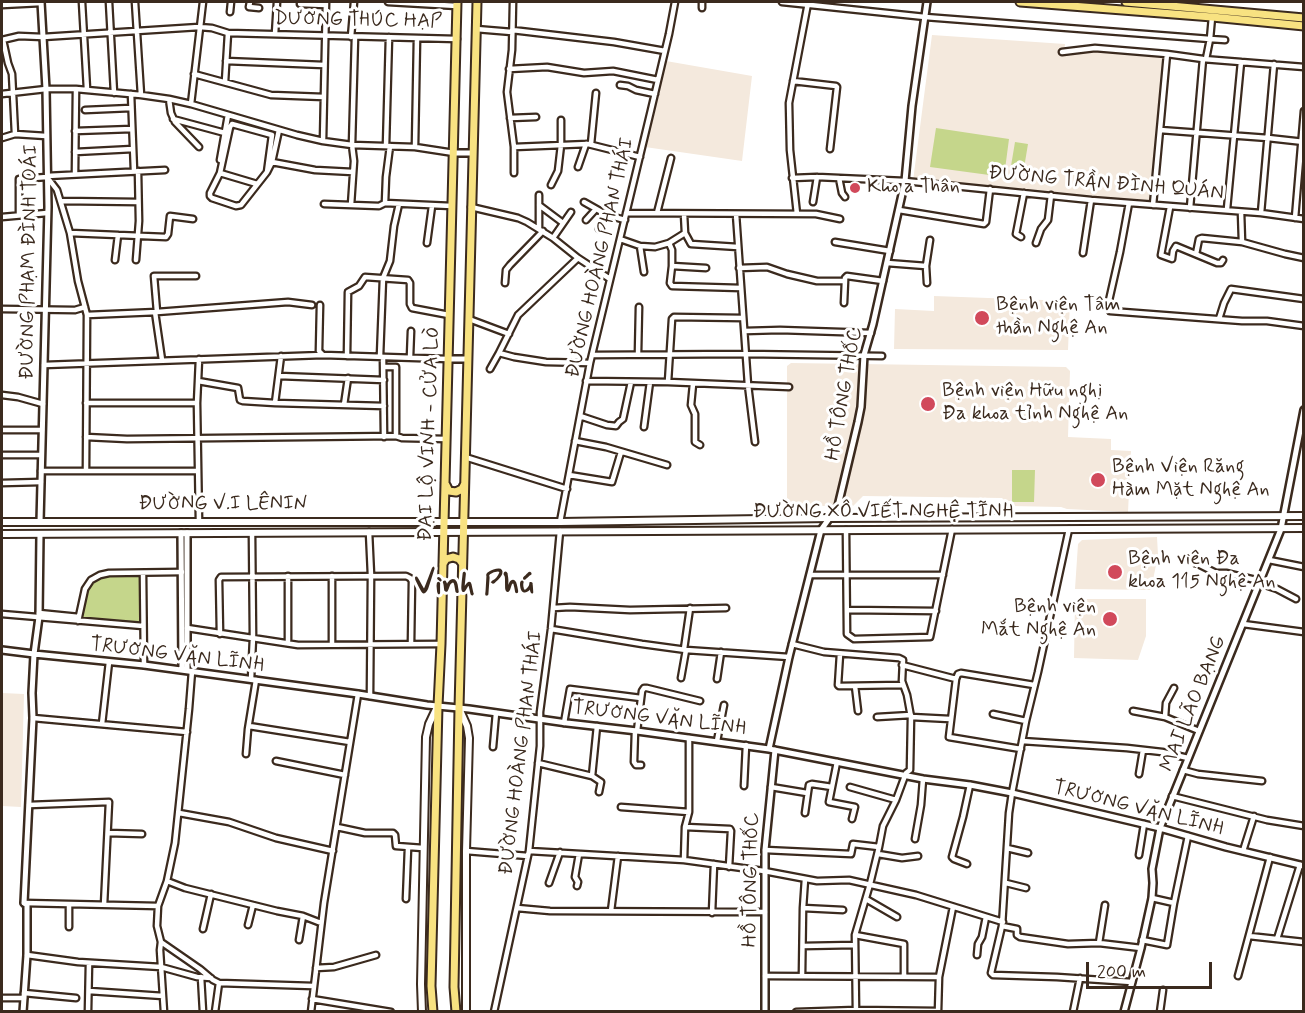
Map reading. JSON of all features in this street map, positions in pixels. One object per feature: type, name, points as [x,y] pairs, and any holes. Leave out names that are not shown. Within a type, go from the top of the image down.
[{"type":"main road","name":"ĐẠI LỘ VINH - CỬA LÒ","points":[[456,1011],[454,987],[459,708],[477,2]]},
{"type":"main road","points":[[1020,2],[1304,26]]},
{"type":"main road","points":[[1126,2],[1304,18]]},
{"type":"main road","name":"ĐẠI LỘ VINH - CỬA LÒ","points":[[433,1011],[431,986],[457,4]]},
{"type":"main road","points":[[445,483],[448,489],[454,492],[460,490],[464,483]]},
{"type":"main road","name":"ĐƯỜNG XÔ VIẾT NGHỆ TĨNH","points":[[463,521],[1304,516]]},
{"type":"main road","points":[[1069,517],[1069,529]]},
{"type":"main road","points":[[987,518],[987,529]]},
{"type":"main road","name":"ĐƯỜNG V.I LÊNIN","points":[[2,522],[463,521]]},
{"type":"main road","points":[[40,522],[40,534]]},
{"type":"main road","points":[[199,522],[199,533]]},
{"type":"main road","name":"ĐƯỜNG XÔ VIẾT NGHỆ TĨNH","points":[[444,532],[1304,528]]},
{"type":"main road","name":"ĐƯỜNG V.I LÊNIN","points":[[2,534],[444,532]]},
{"type":"main road","points":[[443,565],[446,559],[453,556],[459,559],[462,566]]},
{"type":"main road","points":[[422,1011],[426,737],[429,724],[438,706]]},
{"type":"main road","points":[[459,708],[466,721],[469,734],[466,1011]]},
{"type":"street","points":[[2,5],[41,2]]},
{"type":"street","name":"ĐƯỜNG PHẠM ĐÌNH TOÁI","points":[[40,522],[47,213],[46,90],[41,2]]},
{"type":"street","points":[[82,2],[87,89]]},
{"type":"street","points":[[109,2],[114,93]]},
{"type":"street","points":[[135,2],[141,95]]},
{"type":"street","points":[[191,104],[203,2]]},
{"type":"street","points":[[230,12],[231,2]]},
{"type":"street","points":[[250,2],[249,7],[259,8]]},
{"type":"street","points":[[275,34],[277,2]]},
{"type":"street","points":[[351,205],[354,2]]},
{"type":"street","points":[[388,2],[457,4]]},
{"type":"street","points":[[513,2],[507,95],[514,147],[514,173]]},
{"type":"street","name":"ĐƯỜNG HOÀNG PHAN THÁI","points":[[560,522],[586,381],[675,2]]},
{"type":"street","points":[[702,2],[702,8]]},
{"type":"street","points":[[782,2],[925,17],[1225,40]]},
{"type":"street","name":"HỒ TÔNG THỐC","points":[[765,1011],[764,871],[772,749],[789,657],[821,530],[838,506],[858,422],[864,356],[905,181],[912,106],[927,2]]},
{"type":"street","points":[[300,4],[326,3],[323,141]]},
{"type":"street","points":[[797,214],[792,178],[789,108],[808,3]]},
{"type":"street","points":[[1190,208],[1196,133],[1212,17]]},
{"type":"street","name":"DƯƠNG THÚC HẠP","points":[[2,40],[19,36],[43,37],[199,27],[228,33],[457,39]]},
{"type":"street","points":[[476,29],[614,42],[665,51]]},
{"type":"street","points":[[225,82],[228,33]]},
{"type":"street","points":[[385,203],[389,38]]},
{"type":"street","points":[[415,147],[417,38]]},
{"type":"street","points":[[2,40],[12,75],[15,134]]},
{"type":"street","points":[[1062,52],[1095,48],[1304,67]]},
{"type":"street","points":[[1153,205],[1167,54]]},
{"type":"street","points":[[226,61],[324,64]]},
{"type":"street","points":[[1227,210],[1241,62]]},
{"type":"street","points":[[1261,213],[1274,64]]},
{"type":"street","points":[[509,69],[547,68],[591,73],[613,71],[658,80]]},
{"type":"street","points":[[194,74],[276,96],[324,97]]},
{"type":"street","points":[[793,81],[837,87],[830,149]]},
{"type":"street","points":[[620,84],[655,94]]},
{"type":"street","points":[[75,174],[76,89]]},
{"type":"street","points":[[2,94],[87,89],[141,95],[191,104],[323,141],[473,153]]},
{"type":"street","points":[[578,167],[588,144],[596,93]]},
{"type":"street","points":[[131,94],[138,202],[136,260]]},
{"type":"street","points":[[169,99],[173,119],[199,147]]},
{"type":"street","points":[[85,110],[131,108]]},
{"type":"street","points":[[1295,218],[1304,111]]},
{"type":"street","points":[[219,161],[228,115]]},
{"type":"street","points":[[510,118],[536,117]]},
{"type":"street","points":[[173,119],[225,133]]},
{"type":"street","points":[[551,185],[558,171],[561,120]]},
{"type":"street","points":[[267,172],[272,135],[233,124],[230,127],[220,173],[210,196],[236,206],[242,204],[267,172],[272,162],[279,130]]},
{"type":"street","points":[[75,131],[132,129]]},
{"type":"street","points":[[1160,130],[1302,142]]},
{"type":"street","points":[[2,138],[15,134],[46,136]]},
{"type":"street","points":[[514,147],[588,144],[640,157]]},
{"type":"street","points":[[75,152],[133,149]]},
{"type":"street","points":[[657,213],[671,158]]},
{"type":"street","points":[[272,162],[315,170],[353,172]]},
{"type":"street","points":[[19,215],[19,179],[165,170]]},
{"type":"street","points":[[220,173],[257,184]]},
{"type":"street","points":[[47,176],[57,190],[61,201],[87,315],[86,471]]},
{"type":"street","points":[[813,202],[817,177]]},
{"type":"street","name":"ĐƯỜNG TRẦN ĐÌNH QUÁN","points":[[792,178],[905,181],[1090,200],[1261,213],[1304,219]]},
{"type":"street","points":[[839,178],[845,197]]},
{"type":"street","points":[[900,210],[984,224],[990,189]]},
{"type":"street","points":[[1021,237],[1016,234],[1024,193]]},
{"type":"street","points":[[505,283],[508,266],[541,230],[539,195]]},
{"type":"street","points":[[1036,243],[1041,229],[1048,220],[1051,195]]},
{"type":"street","points":[[1083,253],[1090,200]]},
{"type":"street","points":[[61,201],[138,202]]},
{"type":"street","points":[[584,202],[625,220]]},
{"type":"street","points":[[324,204],[379,206],[385,203],[452,206]]},
{"type":"street","points":[[1129,203],[1108,309],[1113,312],[1267,321],[1304,326]]},
{"type":"street","points":[[384,436],[383,279],[390,261],[399,204]]},
{"type":"street","points":[[539,205],[563,223]]},
{"type":"street","points":[[427,243],[432,206]]},
{"type":"street","points":[[471,207],[520,219],[541,230],[610,279]]},
{"type":"street","points":[[1170,207],[1161,255],[1172,259],[1176,246],[1217,263],[1223,260]]},
{"type":"street","points":[[586,220],[596,209]]},
{"type":"street","points":[[553,238],[571,212]]},
{"type":"street","points":[[1241,212],[1242,242]]},
{"type":"street","points":[[2,217],[47,213]]},
{"type":"street","points":[[626,213],[820,214],[840,219]]},
{"type":"street","points":[[599,229],[607,214]]},
{"type":"street","points":[[684,214],[686,232],[693,245],[738,247]]},
{"type":"street","points":[[736,214],[748,385],[755,442]]},
{"type":"street","points":[[70,233],[166,236],[170,216],[193,219]]},
{"type":"street","points":[[620,239],[640,246],[656,247],[669,243],[686,232]]},
{"type":"street","points":[[116,260],[118,235]]},
{"type":"street","points":[[1196,254],[1198,239],[1202,238],[1242,242],[1304,258]]},
{"type":"street","points":[[927,283],[926,267],[930,240]]},
{"type":"street","points":[[835,242],[890,251]]},
{"type":"street","points":[[669,243],[672,250],[670,283],[672,285],[741,288]]},
{"type":"street","points":[[640,246],[644,272]]},
{"type":"street","points":[[490,369],[518,315],[578,258]]},
{"type":"street","points":[[887,263],[926,267]]},
{"type":"street","points":[[672,266],[706,268]]},
{"type":"street","points":[[739,268],[767,267],[813,280],[845,281]]},
{"type":"street","points":[[162,360],[154,276],[196,276]]},
{"type":"street","points":[[844,303],[847,276],[883,281]]},
{"type":"street","points":[[347,356],[348,292],[359,286],[365,277],[409,281],[412,308],[449,315]]},
{"type":"street","points":[[1219,319],[1231,289],[1304,299]]},
{"type":"street","points":[[87,315],[288,302],[312,305]]},
{"type":"street","points":[[320,305],[319,349],[323,355]]},
{"type":"street","points":[[638,354],[639,307]]},
{"type":"street","points":[[2,309],[75,310],[85,308]]},
{"type":"street","points":[[668,382],[670,321],[673,318],[744,318]]},
{"type":"street","points":[[468,319],[508,334]]},
{"type":"street","points":[[745,331],[831,330],[871,333]]},
{"type":"street","points":[[410,357],[411,331]]},
{"type":"street","points":[[499,353],[539,362],[590,363]]},
{"type":"street","points":[[44,365],[323,355],[467,359]]},
{"type":"street","points":[[592,355],[882,356]]},
{"type":"street","points":[[275,403],[281,356]]},
{"type":"street","points":[[396,357],[396,436]]},
{"type":"street","points":[[198,359],[199,522]]},
{"type":"street","points":[[384,367],[396,367]]},
{"type":"street","points":[[279,376],[384,380]]},
{"type":"street","points":[[344,405],[348,378]]},
{"type":"street","points":[[198,381],[238,388],[242,401],[384,406]]},
{"type":"street","points":[[586,381],[789,387]]},
{"type":"street","points":[[580,416],[616,426],[623,419],[631,382]]},
{"type":"street","points":[[644,427],[650,382]]},
{"type":"street","points":[[693,384],[691,405],[695,413],[695,441],[700,445]]},
{"type":"street","points":[[2,394],[43,404]]},
{"type":"street","points":[[86,404],[197,403]]},
{"type":"street","name":"MAI LÃO BẠNG","points":[[1124,1011],[1152,898],[1152,868],[1160,828],[1281,529],[1304,410]]},
{"type":"street","points":[[2,430],[42,430]]},
{"type":"street","points":[[86,437],[128,439],[396,436],[446,439]]},
{"type":"street","points":[[575,441],[606,447],[667,465]]},
{"type":"street","points":[[569,475],[612,482],[621,453]]},
{"type":"street","points":[[2,455],[41,455]]},
{"type":"street","points":[[465,457],[567,489]]},
{"type":"street","points":[[42,471],[198,471]]},
{"type":"street","points":[[2,483],[41,482]]},
{"type":"street","points":[[846,530],[847,634],[854,639],[930,637],[952,529]]},
{"type":"street","points":[[1069,529],[1012,793],[1006,848],[1003,924],[991,972],[992,975],[1132,982]]},
{"type":"street","name":"ĐƯỜNG HOÀNG PHAN THÁI","points":[[495,1011],[528,853],[561,531]]},
{"type":"street","points":[[369,532],[370,696]]},
{"type":"street","points":[[184,533],[182,572],[187,671]]},
{"type":"street","points":[[164,1011],[161,942],[157,926],[158,906],[167,881],[175,843],[187,732],[184,533]]},
{"type":"street","points":[[246,754],[254,680],[252,533]]},
{"type":"street","points":[[23,1011],[27,955],[27,905],[24,903],[34,654],[39,615],[40,534]]},
{"type":"street","points":[[1190,560],[1216,573],[1226,573],[1259,582],[1296,599]]},
{"type":"street","points":[[1269,560],[1304,567]]},
{"type":"street","points":[[79,619],[85,590],[94,578],[108,573],[182,572]]},
{"type":"street","points":[[142,573],[144,665]]},
{"type":"street","points":[[810,575],[943,575]]},
{"type":"street","points":[[220,634],[219,579],[223,576],[406,576],[412,581],[411,644]]},
{"type":"street","points":[[288,576],[288,643]]},
{"type":"street","points":[[332,576],[332,644]]},
{"type":"street","points":[[553,608],[570,606],[630,610],[726,608]]},
{"type":"street","points":[[681,678],[690,608]]},
{"type":"street","points":[[847,610],[936,610]]},
{"type":"street","points":[[2,614],[39,615],[143,626]]},
{"type":"street","points":[[1243,624],[1304,632]]},
{"type":"street","points":[[187,628],[303,645],[441,644]]},
{"type":"street","points":[[551,629],[685,650],[789,657]]},
{"type":"street","points":[[792,644],[840,654],[903,660],[903,685],[911,716],[910,770],[905,775],[883,826],[878,854],[855,935],[856,1011]]},
{"type":"street","name":"TRƯƠNG VĂN LĨNH","points":[[2,650],[144,665],[564,723],[772,749],[923,779],[1012,793],[1302,865]]},
{"type":"street","points":[[717,679],[721,652]]},
{"type":"street","points":[[840,654],[838,686],[903,685]]},
{"type":"street","points":[[102,724],[109,662]]},
{"type":"street","points":[[902,665],[956,679]]},
{"type":"street","points":[[1021,749],[948,735],[956,679],[961,673],[1034,686]]},
{"type":"street","points":[[855,686],[858,711]]},
{"type":"street","points":[[642,765],[634,762],[642,690],[646,688],[700,701]]},
{"type":"street","points":[[1165,717],[1166,703],[1174,688]]},
{"type":"street","points":[[564,723],[570,689],[641,698]]},
{"type":"street","points":[[311,1011],[321,923],[358,694]]},
{"type":"street","points":[[717,741],[724,705]]},
{"type":"street","points":[[1132,711],[1165,717],[1199,731]]},
{"type":"street","points":[[493,747],[496,713]]},
{"type":"street","points":[[993,714],[1026,721]]},
{"type":"street","points":[[877,717],[911,716],[950,719]]},
{"type":"street","points":[[33,717],[187,732]]},
{"type":"street","points":[[249,726],[350,742]]},
{"type":"street","points":[[592,776],[597,726]]},
{"type":"street","points":[[684,860],[689,812],[689,738]]},
{"type":"street","points":[[1023,741],[1143,750],[1188,758]]},
{"type":"street","points":[[744,786],[746,745]]},
{"type":"street","points":[[1139,774],[1143,750]]},
{"type":"street","points":[[276,761],[345,775]]},
{"type":"street","points":[[837,762],[829,802],[855,807],[852,819]]},
{"type":"street","points":[[538,763],[592,776],[601,782],[599,792]]},
{"type":"street","points":[[1183,770],[1197,774],[1262,781]]},
{"type":"street","points":[[915,839],[923,779]]},
{"type":"street","points":[[805,813],[810,784],[832,787]]},
{"type":"street","points":[[967,864],[952,856],[970,785]]},
{"type":"street","points":[[771,787],[807,793]]},
{"type":"street","points":[[850,787],[896,800]]},
{"type":"street","points":[[1172,796],[1267,820],[1304,826]]},
{"type":"street","points":[[29,805],[108,801],[110,804],[104,905]]},
{"type":"street","points":[[621,807],[689,812]]},
{"type":"street","points":[[179,813],[229,822],[276,838],[333,851]]},
{"type":"street","points":[[1243,851],[1254,816]]},
{"type":"street","points":[[1139,855],[1144,824]]},
{"type":"street","points":[[337,827],[364,834],[393,833],[396,846],[423,848]]},
{"type":"street","points":[[686,827],[730,829],[729,867]]},
{"type":"street","points":[[108,833],[142,834]]},
{"type":"street","points":[[1142,940],[1167,945],[1188,836]]},
{"type":"street","points":[[765,850],[852,854],[853,844],[879,847]]},
{"type":"street","points":[[406,899],[408,848]]},
{"type":"street","points":[[1006,848],[1028,853]]},
{"type":"street","points":[[466,851],[560,852],[684,860],[805,879],[849,880],[920,896],[986,917],[1017,929],[1020,938],[1141,948]]},
{"type":"street","points":[[549,883],[560,852]]},
{"type":"street","points":[[577,886],[578,882],[575,877],[579,854]]},
{"type":"street","points":[[878,854],[902,858],[918,856]]},
{"type":"street","points":[[611,911],[618,856]]},
{"type":"street","points":[[1238,976],[1270,858]]},
{"type":"street","points":[[712,913],[714,864]]},
{"type":"street","points":[[1276,939],[1302,865]]},
{"type":"street","points":[[802,976],[805,879]]},
{"type":"street","points":[[167,881],[185,888],[303,916],[321,923]]},
{"type":"street","points":[[1006,883],[1026,888]]},
{"type":"street","points":[[203,928],[211,894]]},
{"type":"street","points":[[1152,898],[1174,903]]},
{"type":"street","points":[[866,899],[897,917]]},
{"type":"street","points":[[24,903],[158,906]]},
{"type":"street","points":[[69,905],[69,927]]},
{"type":"street","points":[[1099,943],[1105,905]]},
{"type":"street","points":[[248,926],[254,906]]},
{"type":"street","points":[[796,1011],[938,1011],[939,977],[953,907]]},
{"type":"street","points":[[517,908],[550,911],[765,912]]},
{"type":"street","points":[[803,908],[843,910]]},
{"type":"street","points":[[299,940],[303,916]]},
{"type":"street","points":[[977,955],[986,917]]},
{"type":"street","points":[[855,935],[904,944],[904,976]]},
{"type":"street","points":[[1249,936],[1304,942]]},
{"type":"street","points":[[161,942],[219,982],[313,986]]},
{"type":"street","points":[[803,946],[855,945]]},
{"type":"street","points":[[316,968],[335,967],[376,954]]},
{"type":"street","points":[[27,955],[89,963],[161,967],[211,978]]},
{"type":"street","points":[[88,1011],[89,963]]},
{"type":"street","points":[[765,976],[939,977]]},
{"type":"street","points":[[201,977],[203,1011]]},
{"type":"street","points":[[1073,1011],[1080,978]]},
{"type":"street","points":[[215,1011],[219,982]]},
{"type":"street","points":[[1160,1011],[1163,990]]},
{"type":"street","points":[[89,991],[163,996]]},
{"type":"street","points":[[2,998],[24,996],[76,998]]},
{"type":"street","points":[[312,999],[391,1011]]},
{"type":"street","points":[[341,1004],[341,1011]]},
{"type":"shaded area","points":[[932,35],[1065,44],[1064,53],[1094,49],[1165,57],[1153,201],[913,181]]},
{"type":"shaded area","points":[[666,61],[752,76],[742,161],[645,147]]},
{"type":"shaded area","name":"Bệnh viện Tâm thần Nghệ An","points":[[934,296],[1070,301],[1068,350],[894,349],[895,309],[934,311]]},
{"type":"shaded area","name":"Bệnh viện Hữu nghị Đa khoa tỉnh Nghệ An","points":[[791,363],[1066,367],[1070,371],[1068,437],[1111,439],[1111,450],[1131,451],[1128,512],[1010,506],[1002,498],[863,496],[853,506],[793,506],[787,502],[787,366]]},
{"type":"shaded area","name":"Bệnh viện Đa khoa 115 Nghệ An","points":[[1157,537],[1158,555],[1151,590],[1075,589],[1078,544],[1082,540]]},
{"type":"shaded area","name":"Bệnh viện Mắt Nghệ An","points":[[1079,599],[1146,599],[1146,636],[1138,660],[1074,658],[1075,602]]},
{"type":"shaded area","points":[[2,693],[24,694],[21,807],[2,806]]},
{"type":"green space","points":[[936,128],[1009,139],[1004,177],[930,167]]},
{"type":"green space","points":[[1015,142],[1028,144],[1024,168],[1011,166]]},
{"type":"green space","points":[[1012,470],[1035,470],[1034,502],[1012,502]]},
{"type":"green space","points":[[143,573],[143,626],[78,621],[89,583],[100,575]]},
{"type":"place","name":"Kho a Thân","points":[[855,188]]},
{"type":"place","name":"Bệnh viện Tâm thần Nghệ An","points":[[982,318]]},
{"type":"place","name":"Bệnh viện Hữu nghị Đa khoa tỉnh Nghệ An","points":[[928,404]]},
{"type":"place","name":"Bệnh Viện Răng Hàm Mặt Nghệ An","points":[[1098,480]]},
{"type":"place","name":"Bệnh viện Đa khoa 115 Nghệ An","points":[[1115,572]]},
{"type":"place","name":"Bệnh viện Mắt Nghệ An","points":[[1110,619]]},
{"type":"district","name":"Vinh Phú","points":[[474,586]]}]
